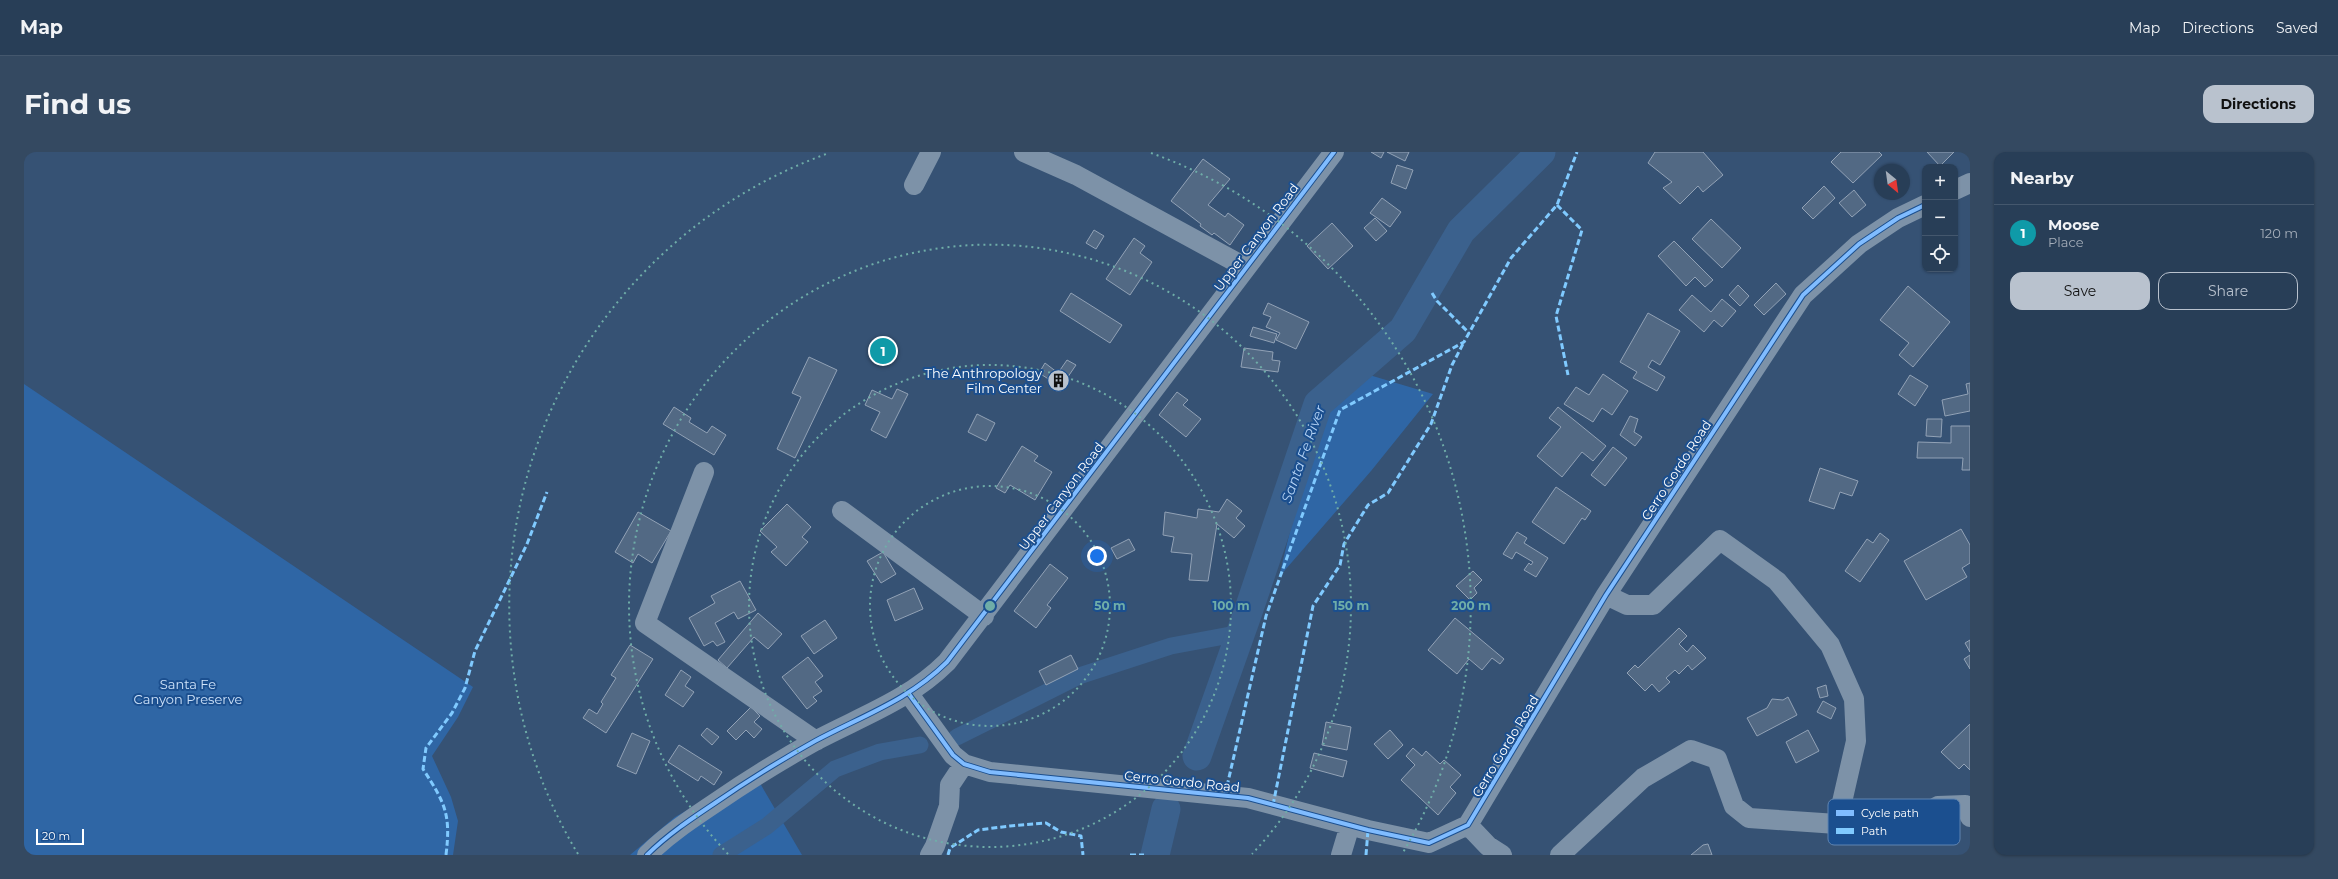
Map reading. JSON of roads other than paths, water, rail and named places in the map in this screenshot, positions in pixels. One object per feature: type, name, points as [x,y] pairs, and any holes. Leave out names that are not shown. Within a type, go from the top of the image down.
[{"type":"street","points":[[914,185],[931,152]]},
{"type":"street","points":[[1024,152],[1076,175],[1245,267]]},
{"type":"street","name":"Upper Canyon Road","points":[[647,855],[673,833],[714,804],[816,741],[909,694],[943,666],[984,616],[1245,267],[1334,152]]},
{"type":"street","points":[[1958,189],[1970,183]]},
{"type":"street","name":"Cerro Gordo Road","points":[[959,759],[1007,775],[1121,784],[1248,798],[1350,825],[1429,843],[1468,825],[1606,595],[1803,295],[1859,244],[1898,218],[1922,206]]},
{"type":"street","points":[[704,472],[645,623],[816,741]]},
{"type":"street","points":[[842,511],[984,616]]},
{"type":"street","points":[[1606,595],[1627,605],[1653,605],[1720,540],[1777,581],[1830,645],[1854,699],[1856,741],[1843,799]]},
{"type":"street","points":[[909,694],[959,759],[950,785],[949,806],[934,852]]},
{"type":"street","points":[[1560,855],[1643,778],[1692,750],[1717,759],[1734,806],[1749,818],[1828,823]]},
{"type":"street","points":[[1960,805],[1965,805],[1970,817]]},
{"type":"street","points":[[1341,855],[1350,825]]},
{"type":"street","points":[[1468,825],[1488,846],[1502,855]]},
{"type":"waterway","name":"Santa Fe River","points":[[1197,756],[1247,615],[1318,404],[1403,330],[1461,231],[1541,152]]},
{"type":"waterway","points":[[957,737],[1079,676],[1171,646],[1241,633]]},
{"type":"waterway","points":[[721,855],[767,826],[835,769],[880,752],[920,745]]},
{"type":"waterway","name":"Santa Fe River","points":[[1155,855],[1166,809]]},
{"type":"place","name":"Moose","points":[[883,351]]},
{"type":"place","name":"The Anthropology Film Center","points":[[1058,380]]},
{"type":"park label","name":"Santa Fe Canyon Preserve","points":[[188,692]]}]
